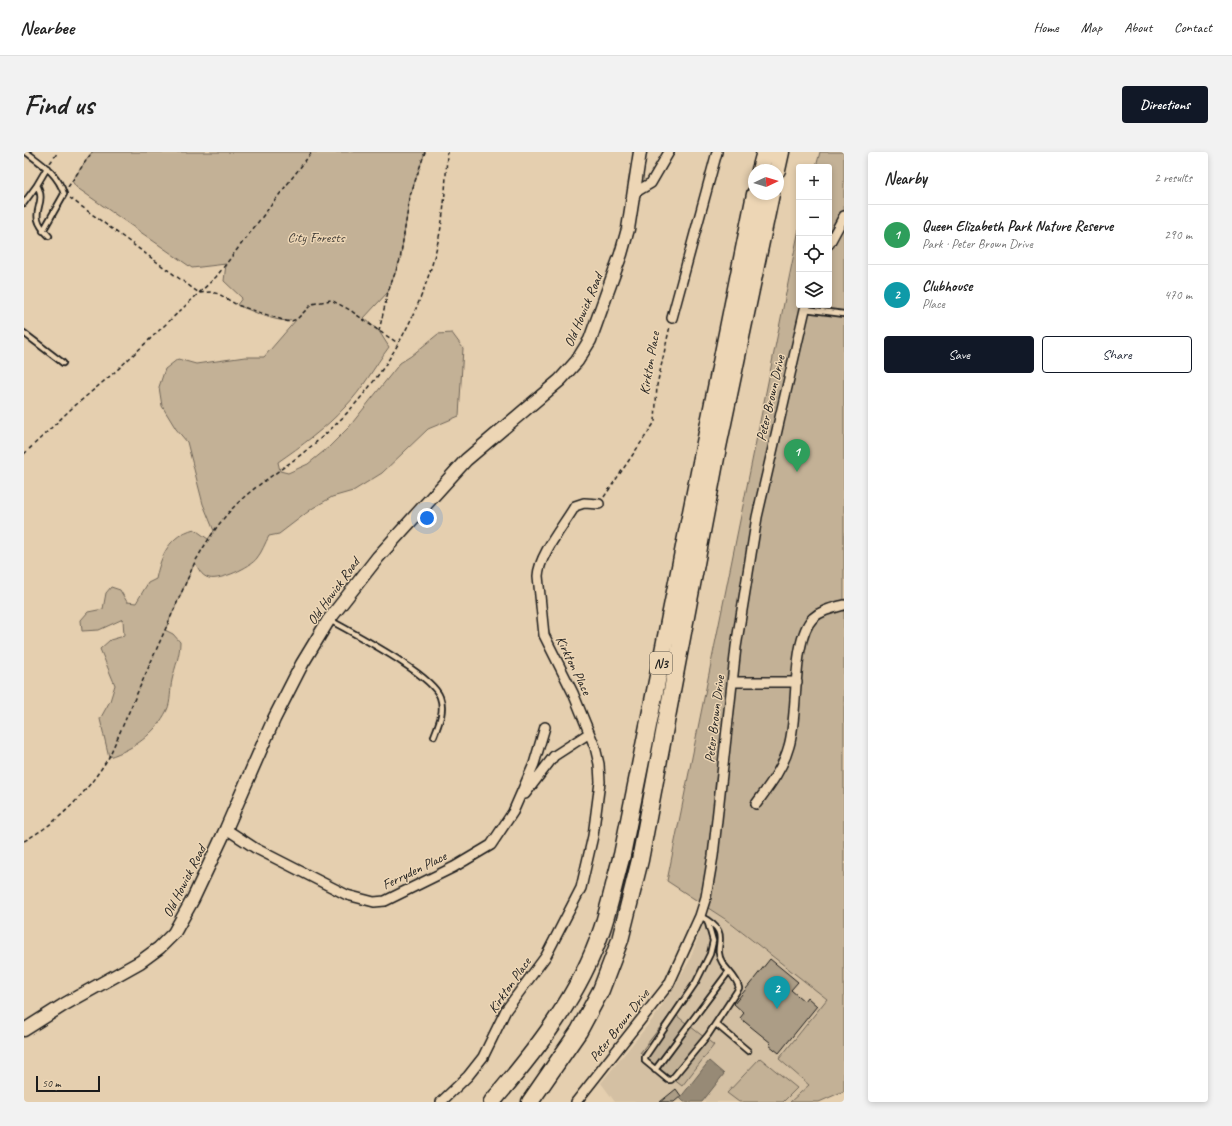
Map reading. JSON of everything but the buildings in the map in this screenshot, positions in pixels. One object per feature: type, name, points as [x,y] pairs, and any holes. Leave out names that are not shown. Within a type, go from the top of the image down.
[{"type":"highway","points":[[762,164],[765,152]]},
{"type":"highway","points":[[778,164],[781,152]]},
{"type":"highway","name":"N3","points":[[492,1102],[527,1061],[558,1019],[580,979],[602,929],[622,855],[754,200]]},
{"type":"highway","name":"N3","points":[[528,1102],[579,1032],[597,997],[620,940],[640,860],[718,447],[770,200]]},
{"type":"main road","name":"Old Howick Road","points":[[24,1030],[65,1004],[140,962],[167,941],[182,920],[226,830],[274,719],[302,664],[329,619],[373,562],[461,466],[483,444],[560,380],[576,361],[590,340],[616,269],[628,229],[640,152]]},
{"type":"street","points":[[634,193],[651,183],[670,152]]},
{"type":"street","name":"Kirkton Place","points":[[672,318],[717,152]]},
{"type":"street","points":[[832,238],[844,216]]},
{"type":"street","name":"Peter Brown Drive","points":[[576,1102],[669,984],[704,918],[713,856],[736,646],[757,518],[806,308]]},
{"type":"street","name":"Kirkton Place","points":[[441,1102],[468,1076],[483,1057],[506,1010],[546,956],[581,888],[593,836],[600,782],[596,753],[565,675],[544,635],[538,569],[544,556],[575,506],[584,503],[599,504]]},
{"type":"street","points":[[756,804],[782,765],[790,745],[794,726],[802,642],[809,623],[820,613],[844,605]]},
{"type":"street","points":[[733,682],[797,682]]},
{"type":"street","name":"Ferryden Place","points":[[513,812],[534,764],[544,727]]},
{"type":"street","name":"Ferryden Place","points":[[226,830],[296,871],[347,895],[374,902],[385,901],[483,851],[491,845],[534,780],[554,756],[588,734]]},
{"type":"lane","points":[[26,152],[56,176],[64,194],[43,231]]},
{"type":"lane","points":[[24,203],[47,168]]},
{"type":"lane","points":[[37,185],[40,191],[38,203],[33,213],[34,220],[49,236]]},
{"type":"lane","points":[[811,308],[844,314]]},
{"type":"lane","points":[[24,333],[63,363]]},
{"type":"lane","points":[[329,619],[418,674],[435,687],[440,697],[442,711],[434,736]]},
{"type":"lane","points":[[704,918],[718,928],[721,938],[721,961],[736,979],[739,988],[716,1024],[671,1080],[665,1079],[645,1061],[646,1054],[696,982],[710,954],[713,941],[704,918]]},
{"type":"lane","points":[[655,1070],[729,971]]},
{"type":"lane","points":[[716,1024],[748,1051]]},
{"type":"path","points":[[54,158],[58,152]]},
{"type":"path","points":[[92,152],[64,194],[199,293],[210,292],[218,294],[237,305],[289,322],[297,319],[312,304],[331,300],[359,316],[398,344]]},
{"type":"path","points":[[24,454],[71,409],[116,371],[216,277],[312,152]]},
{"type":"path","points":[[378,331],[388,292],[400,260],[410,196],[425,152]]},
{"type":"path","points":[[24,841],[59,818],[78,800],[95,779],[109,757],[195,562],[211,535],[242,499],[310,448],[342,419],[371,386],[398,344],[415,310],[430,269],[441,227],[447,152]]},
{"type":"path","name":"Kirkton Place","points":[[599,504],[655,422],[657,385],[672,318]]},
{"type":"shaded area","points":[[709,908],[828,999],[779,1059],[810,1085],[790,1102],[615,1102],[601,1083],[656,1015],[689,962]]},
{"type":"shaded area","points":[[709,1061],[724,1074],[702,1102],[684,1102],[680,1098]]},
{"type":"green space","name":"City Forests","points":[[92,152],[425,152],[410,196],[400,260],[388,292],[364,318],[379,331],[389,347],[357,393],[338,415],[296,450],[278,462],[280,471],[288,473],[308,464],[329,447],[349,427],[400,363],[438,334],[452,333],[463,348],[459,416],[428,429],[382,473],[353,491],[332,497],[313,508],[279,534],[269,536],[254,562],[242,569],[220,577],[209,578],[202,574],[195,562],[165,630],[173,634],[180,642],[167,710],[162,719],[143,740],[127,750],[109,757],[100,719],[110,701],[115,685],[100,649],[110,640],[124,636],[123,619],[99,630],[82,631],[81,620],[88,612],[103,609],[106,593],[111,587],[120,590],[127,602],[136,603],[148,583],[156,579],[164,554],[178,536],[194,529],[208,539],[214,531],[203,504],[187,442],[176,429],[162,406],[159,387],[165,369],[178,359],[196,364],[245,357],[264,357],[296,320],[289,321],[274,319],[237,305],[242,298],[224,281],[226,264],[192,268],[76,187],[72,181]]},
{"type":"green space","points":[[820,152],[844,152],[844,1091],[819,1102],[790,1102],[809,1085],[779,1059],[827,999],[725,919],[667,881],[796,244],[796,308],[832,308],[832,164],[817,164]]},
{"type":"green space","points":[[672,1012],[714,1045],[682,1086],[640,1053]]},
{"type":"green space","points":[[760,1058],[797,1088],[783,1102],[739,1102],[727,1093]]},
{"type":"place","name":"Queen Elizabeth Park Nature Reserve","points":[[797,472]]},
{"type":"place","name":"Clubhouse","points":[[777,1009]]}]
